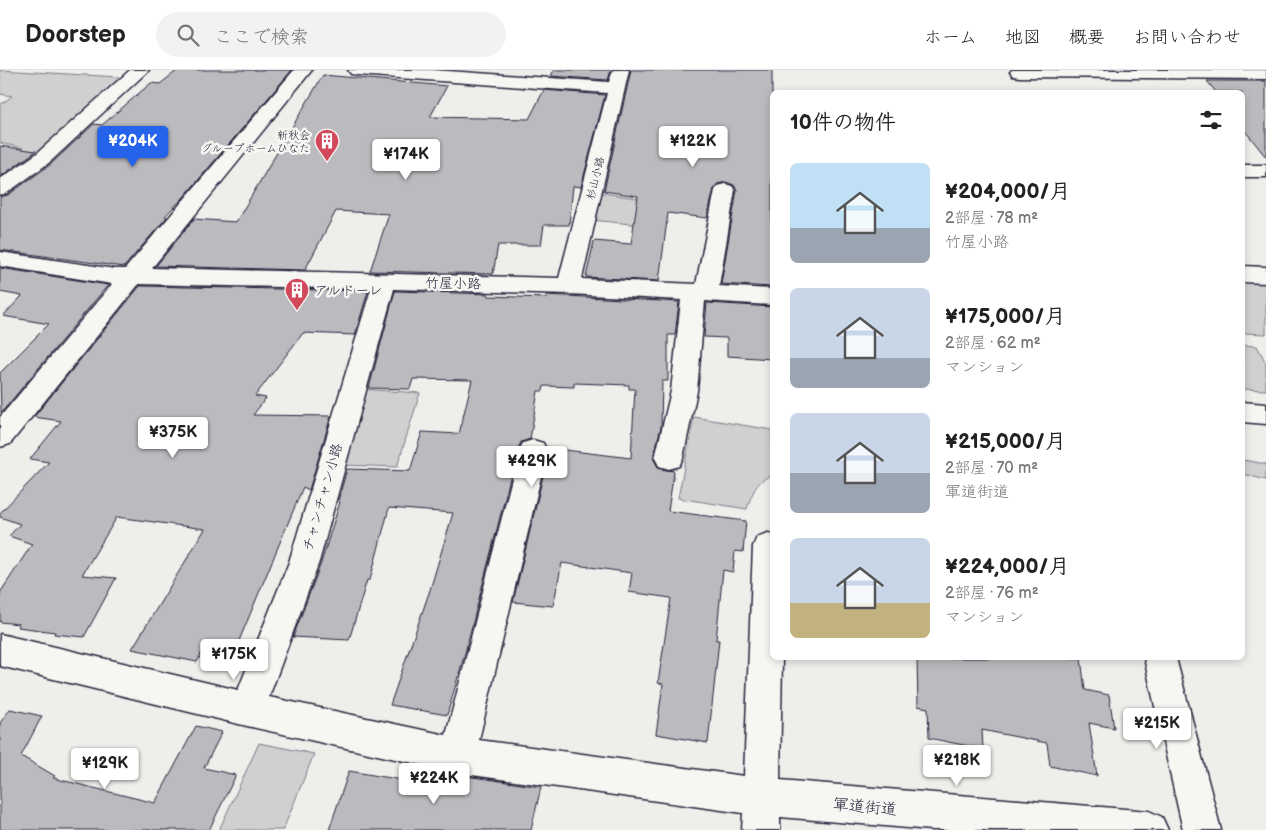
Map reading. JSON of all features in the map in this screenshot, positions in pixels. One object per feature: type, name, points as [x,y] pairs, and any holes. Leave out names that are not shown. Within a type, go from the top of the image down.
[{"type":"street","points":[[0,189],[43,158],[140,70]]},
{"type":"street","points":[[0,436],[304,70]]},
{"type":"street","points":[[357,70],[619,79]]},
{"type":"street","points":[[1024,90],[1019,71],[1266,74]]},
{"type":"street","name":"杉山小路","points":[[569,286],[619,79]]},
{"type":"street","points":[[1245,171],[1266,172]]},
{"type":"street","points":[[669,458],[684,391],[700,292],[725,190]]},
{"type":"street","name":"竹屋小路","points":[[0,259],[115,277],[569,286],[770,297]]},
{"type":"street","points":[[1245,274],[1266,275]]},
{"type":"street","name":"チャンチャン小路","points":[[247,709],[304,562],[385,281]]},
{"type":"street","points":[[1245,412],[1266,414]]},
{"type":"street","points":[[458,755],[534,451]]},
{"type":"street","points":[[761,813],[768,546]]},
{"type":"street","name":"軍道街道","points":[[0,650],[247,709],[458,755],[761,813],[1149,830]]},
{"type":"street","points":[[1160,660],[1202,830]]},
{"type":"shaded area","points":[[0,70],[119,77],[112,87],[51,143],[0,181],[0,167],[23,148],[0,143],[0,105],[12,96],[0,94]]},
{"type":"shaded area","points":[[597,192],[670,203],[662,227],[591,220]]},
{"type":"shaded area","points":[[1245,280],[1266,281],[1266,334],[1245,333]]},
{"type":"shaded area","points":[[1245,345],[1257,346],[1266,363],[1266,390],[1245,389]]},
{"type":"shaded area","points":[[361,389],[420,393],[397,467],[341,465]]},
{"type":"shaded area","points":[[694,417],[770,430],[770,476],[762,480],[759,484],[753,493],[747,509],[678,498]]},
{"type":"shaded area","points":[[1245,460],[1266,464],[1266,480],[1245,475]]},
{"type":"shaded area","points":[[259,743],[314,754],[283,830],[219,830]]},
{"type":"shaded area","points":[[434,769],[461,772],[447,830],[418,830]]},
{"type":"building","points":[[178,70],[292,70],[183,198],[165,216],[167,217],[124,267],[0,250],[0,197],[8,195],[51,164],[94,124],[102,125],[151,83],[160,84]]},
{"type":"building","points":[[554,70],[611,70],[608,80],[551,76]]},
{"type":"building","points":[[631,70],[772,70],[772,90],[770,90],[770,287],[721,284],[737,190],[734,185],[726,182],[717,184],[714,189],[707,218],[668,213],[659,281],[586,277],[594,241],[631,244],[638,196],[604,191]]},
{"type":"building","points":[[323,75],[447,86],[430,117],[529,119],[544,90],[605,95],[581,187],[573,186],[569,225],[544,225],[541,245],[498,245],[493,274],[370,271],[389,214],[336,211],[305,270],[156,266],[194,219],[236,222]]},
{"type":"building","points":[[1207,81],[1266,81],[1266,157],[1245,131],[1245,90],[1214,90]]},
{"type":"building","points":[[0,146],[36,151],[0,177]]},
{"type":"building","points":[[0,268],[108,285],[1,413],[0,373],[49,324],[3,316],[22,296],[0,292]]},
{"type":"building","points":[[140,286],[368,291],[355,335],[303,333],[255,396],[266,398],[253,415],[331,416],[309,490],[303,487],[236,648],[206,645],[197,662],[132,649],[205,529],[117,517],[82,575],[116,578],[84,637],[54,634],[55,632],[18,627],[19,624],[0,622],[0,593],[32,544],[9,536],[20,524],[0,517],[0,513],[49,462],[30,459],[61,421],[34,417]]},
{"type":"building","points":[[395,291],[546,298],[546,295],[679,302],[675,335],[668,335],[668,381],[662,381],[661,427],[653,458],[659,469],[674,471],[668,511],[746,521],[743,552],[735,551],[733,572],[723,570],[716,640],[719,640],[708,743],[656,734],[663,684],[658,683],[671,598],[629,592],[632,573],[562,563],[553,606],[513,602],[549,451],[548,448],[631,458],[635,389],[629,389],[629,385],[574,383],[574,387],[544,386],[543,391],[538,391],[530,439],[521,442],[517,451],[465,653],[447,715],[390,705],[430,590],[453,513],[389,508],[370,580],[367,580],[349,640],[293,637],[321,563],[340,502],[338,501],[347,469],[410,471],[422,432],[459,434],[472,380],[413,379],[410,389],[369,388]]},
{"type":"building","points":[[707,303],[770,307],[770,359],[727,356],[727,338],[704,337]]},
{"type":"building","points":[[917,660],[1081,660],[1085,690],[1109,695],[1114,728],[1089,723],[1097,776],[1050,766],[1047,743],[982,730],[983,749],[929,738],[928,708],[918,706]]},
{"type":"building","points":[[10,709],[42,716],[21,756],[55,776],[53,778],[155,803],[196,726],[222,732],[204,768],[236,775],[209,830],[0,830],[0,723]]},
{"type":"building","points":[[349,771],[462,790],[466,776],[541,787],[531,830],[329,830]]},
{"type":"place","name":"新秋会 グループホームひなた","points":[[327,162]]},
{"type":"place","name":"アルドーレ","points":[[297,311]]}]
